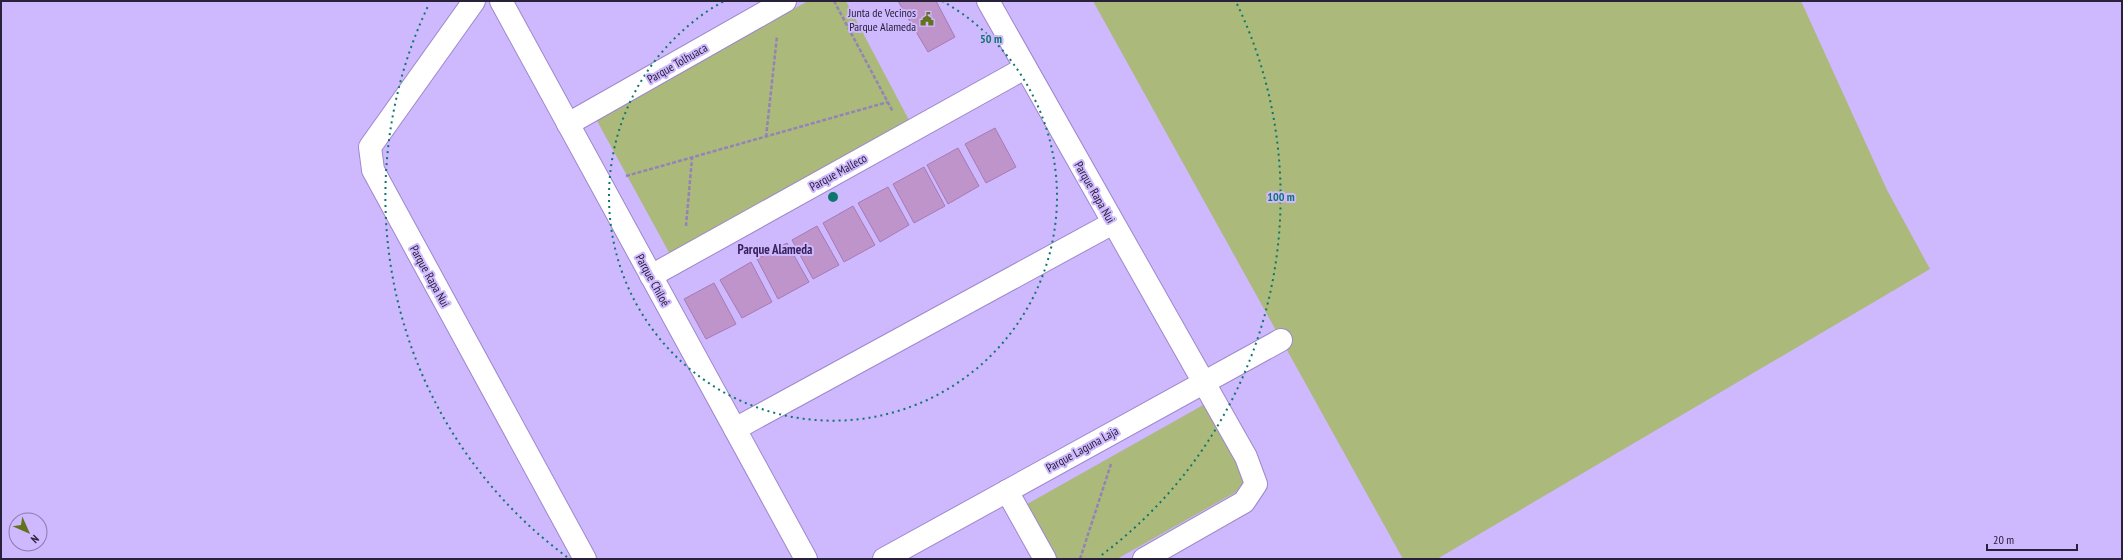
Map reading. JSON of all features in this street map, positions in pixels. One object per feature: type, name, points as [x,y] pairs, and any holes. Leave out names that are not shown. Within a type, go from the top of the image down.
[{"type":"street","name":"Parque Rapa Nui","points":[[474,1],[370,147],[373,170],[585,559]]},
{"type":"street","name":"Parque Chiloé","points":[[501,1],[806,559]]},
{"type":"street","name":"Parque Rapa Nui","points":[[988,1],[1204,382],[1246,458],[1256,484],[1244,502],[1144,559]]},
{"type":"street","name":"Parque Tolhuaca","points":[[568,124],[782,2]]},
{"type":"street","name":"Parque Malleco","points":[[652,276],[1025,68]]},
{"type":"street","points":[[735,429],[1114,223]]},
{"type":"street","name":"Parque Laguna Laja","points":[[884,559],[1280,340]]},
{"type":"street","points":[[1007,491],[1045,559]]},
{"type":"path","points":[[834,1],[905,135]]},
{"type":"path","points":[[766,137],[782,2]]},
{"type":"path","points":[[601,184],[888,102]]},
{"type":"path","points":[[684,258],[692,158]]},
{"type":"path","points":[[1080,559],[1111,464]]},
{"type":"green space","points":[[808,1],[846,1],[910,122],[671,256],[596,119]]},
{"type":"green space","points":[[1093,1],[1801,1],[1887,190],[1930,269],[1437,559],[1403,559]]},
{"type":"green space","points":[[1205,404],[1240,466],[1245,481],[1236,492],[1117,559],[1051,559],[1022,507]]},
{"type":"building","name":"Junta de Vecinos Parque Alameda","points":[[898,1],[936,1],[955,37],[928,52]]},
{"type":"building","points":[[995,128],[1016,167],[986,183],[965,144]]},
{"type":"building","points":[[958,148],[979,186],[948,204],[927,165]]},
{"type":"building","points":[[924,167],[945,206],[914,223],[893,184]]},
{"type":"building","points":[[888,187],[909,225],[880,242],[858,203]]},
{"type":"building","points":[[853,206],[875,245],[844,262],[823,223]]},
{"type":"building","points":[[817,226],[839,265],[813,279],[792,240]]},
{"type":"building","points":[[787,243],[809,282],[778,299],[757,259]]},
{"type":"building","points":[[751,262],[772,302],[742,318],[720,280]]},
{"type":"building","points":[[714,283],[736,324],[706,339],[684,299]]},
{"type":"place","name":"Junta de Vecinos Parque Alameda","points":[[927,19]]},
{"type":"district","name":"Parque Alameda","points":[[775,249]]}]
